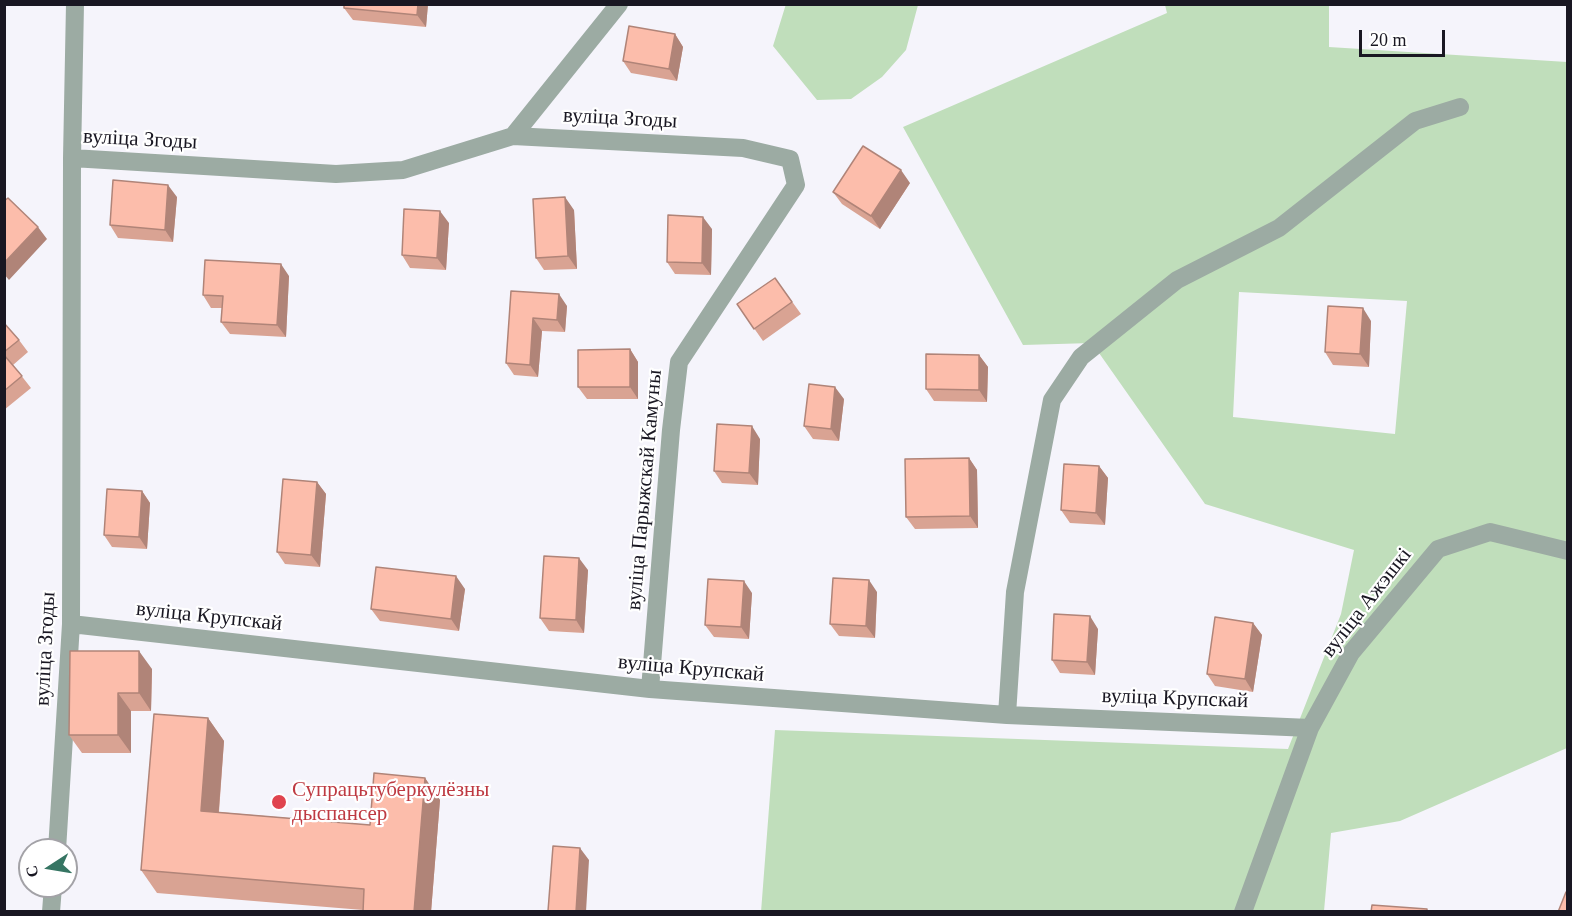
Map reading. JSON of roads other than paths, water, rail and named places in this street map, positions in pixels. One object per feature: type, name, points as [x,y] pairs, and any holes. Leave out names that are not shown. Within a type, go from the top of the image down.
[{"type":"street","points":[[72,158],[75,4]]},
{"type":"street","points":[[513,136],[619,4]]},
{"type":"street","points":[[1007,715],[1015,592],[1052,400],[1081,357],[1177,279],[1279,228],[1415,121],[1460,107]]},
{"type":"street","name":"вуліца Згоды","points":[[58,838],[71,624],[72,158],[336,174],[403,170],[513,136],[743,148],[790,159],[796,185]]},
{"type":"street","name":"вуліца Парыжскай Камуны","points":[[650,689],[671,430],[679,362],[796,185]]},
{"type":"street","name":"вуліца Ажэшкі","points":[[1243,912],[1310,728],[1351,653],[1438,549],[1490,532],[1568,551]]},
{"type":"street","name":"вуліца Крупскай","points":[[71,624],[650,689],[1007,715],[1310,728]]},
{"type":"place","name":"Супрацьтуберкулёзны дыспансер","points":[[279,802]]}]
